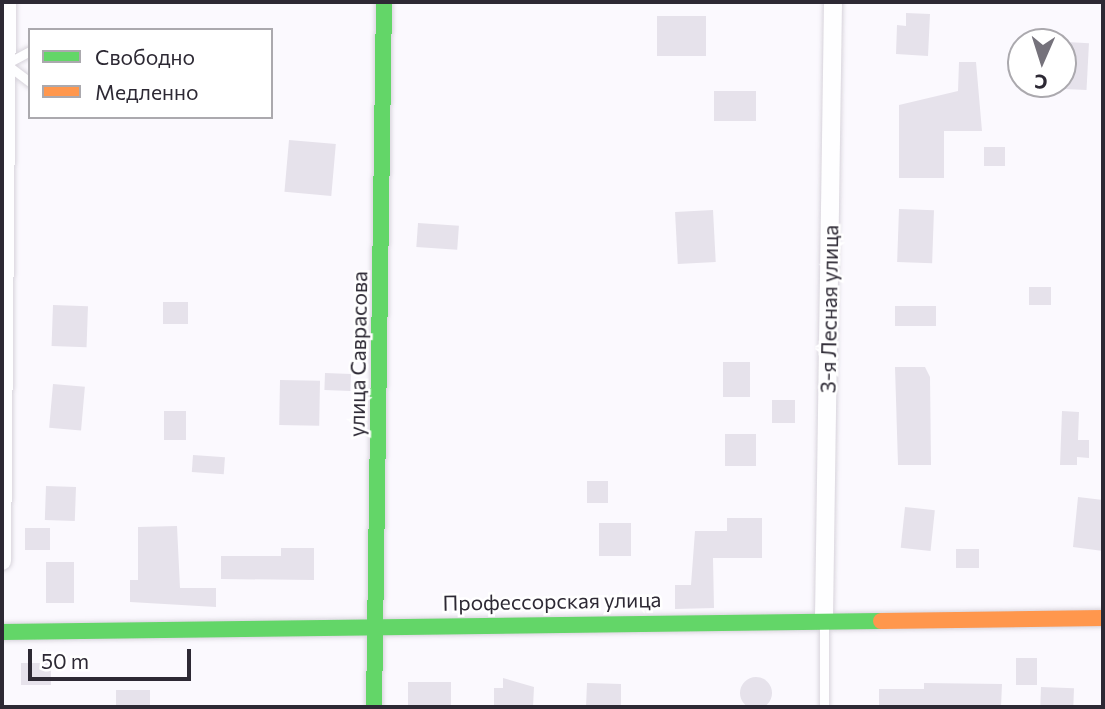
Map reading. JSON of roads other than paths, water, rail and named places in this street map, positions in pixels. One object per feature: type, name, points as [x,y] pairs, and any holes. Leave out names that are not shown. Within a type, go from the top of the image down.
[{"type":"street","points":[[2,561],[4,64],[7,2]]},
{"type":"street","name":"улица Саврасова","points":[[374,707],[384,2]]},
{"type":"street","name":"3-я Лесная улица","points":[[824,617],[834,2]]},
{"type":"street","name":"Профессорская улица","points":[[2,632],[824,617],[1103,618]]},
{"type":"lane","points":[[28,52],[4,64],[28,81]]},
{"type":"lane","points":[[824,617],[824,707]]}]
